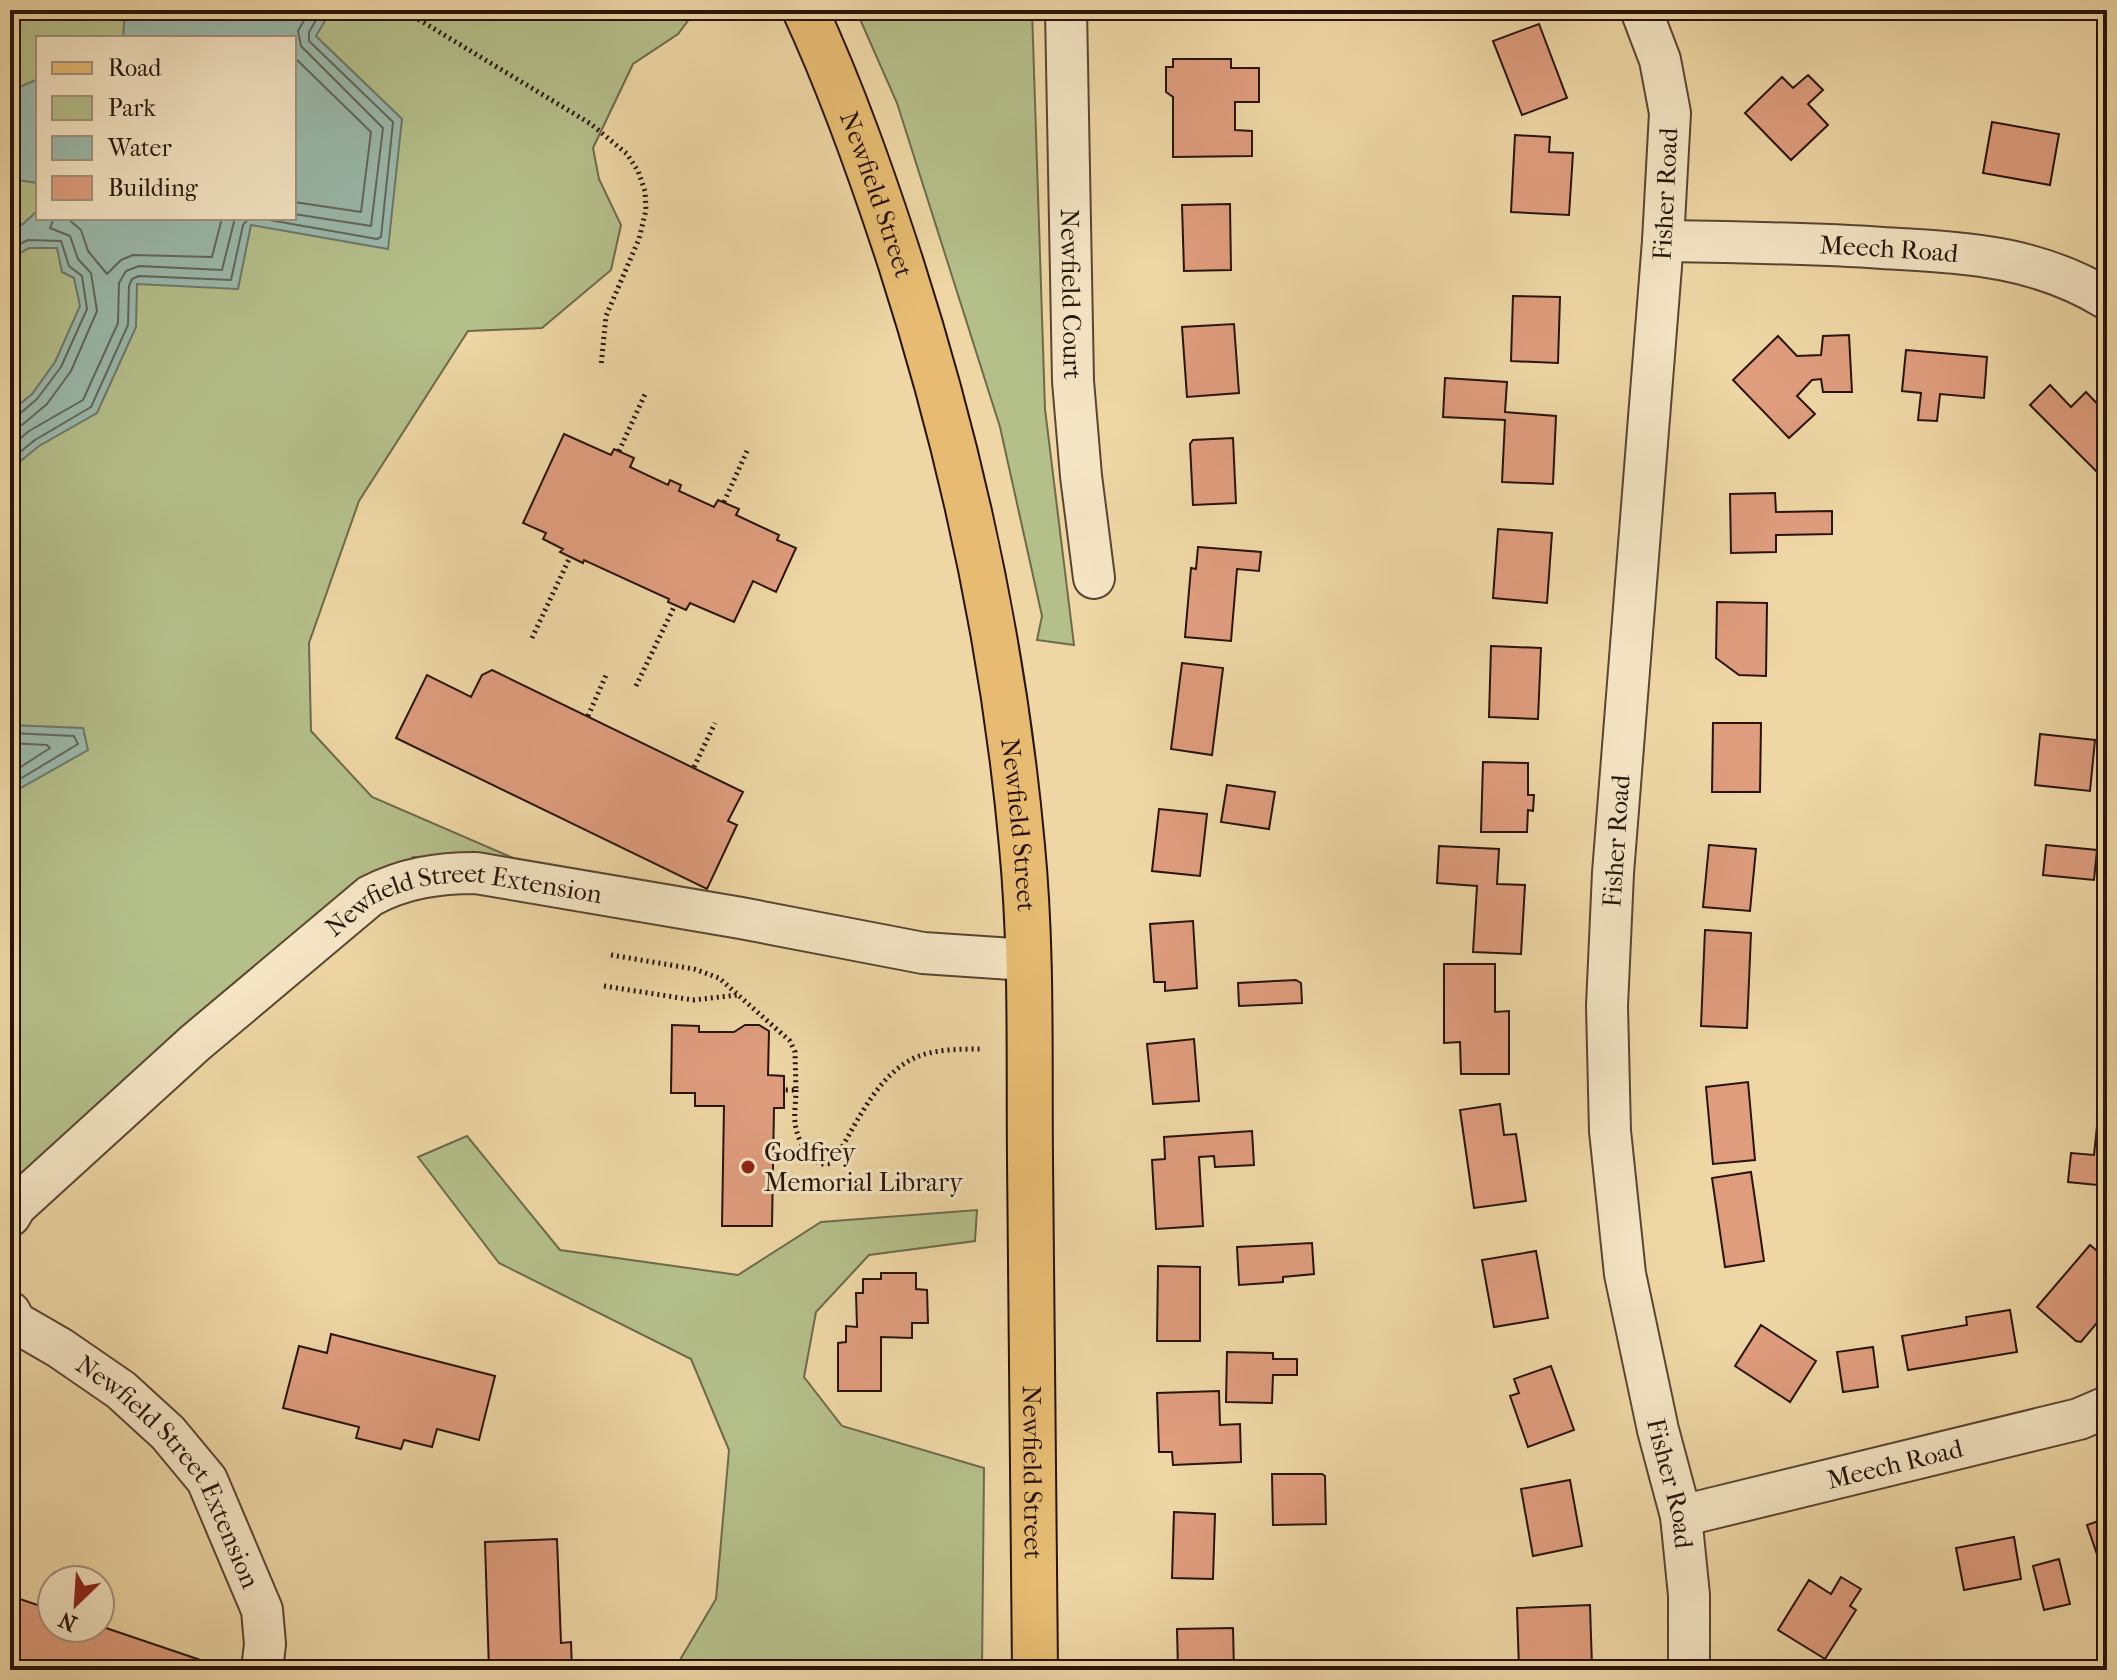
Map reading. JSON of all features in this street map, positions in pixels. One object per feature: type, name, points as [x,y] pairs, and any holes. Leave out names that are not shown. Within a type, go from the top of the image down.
[{"type":"main road","name":"Newfield Street","points":[[805,10],[871,173],[945,412],[997,644],[1013,749],[1023,851],[1028,960],[1035,1670]]},
{"type":"street","name":"Newfield Court","points":[[1066,10],[1073,381],[1094,578]]},
{"type":"street","name":"Fisher Road","points":[[1641,10],[1660,60],[1670,113],[1663,241],[1613,873],[1607,1006],[1610,1131],[1625,1274],[1658,1430],[1681,1516],[1689,1595],[1689,1670]]},
{"type":"street","name":"Meech Road","points":[[1663,241],[1821,244],[1964,253],[2056,272],[2107,299]]},
{"type":"street","name":"Newfield Street Extension","points":[[10,1216],[16,1206],[195,1043],[370,896],[394,883],[449,873],[476,873],[923,953],[1028,960]]},
{"type":"street","name":"Newfield Street Extension","points":[[10,1312],[15,1322],[60,1348],[121,1390],[168,1433],[207,1480],[262,1610],[265,1644],[262,1670]]},
{"type":"street","name":"Meech Road","points":[[1681,1516],[2079,1419],[2107,1407]]},
{"type":"path","points":[[403,10],[611,138],[638,171],[645,191],[646,210],[639,239],[606,316],[601,366]]},
{"type":"path","points":[[619,451],[646,392]]},
{"type":"path","points":[[724,502],[747,451]]},
{"type":"path","points":[[532,638],[570,557]]},
{"type":"path","points":[[636,686],[675,605]]},
{"type":"path","points":[[588,716],[607,673]]},
{"type":"path","points":[[694,767],[715,723]]},
{"type":"path","points":[[611,955],[694,969],[719,978],[790,1041],[795,1052],[797,1136],[819,1163],[827,1165],[833,1162],[893,1071],[920,1056],[957,1049],[982,1049]]},
{"type":"path","points":[[604,986],[693,1000],[739,995]]},
{"type":"path","points":[[784,1090],[796,1090]]},
{"type":"green space","points":[[10,10],[696,10],[678,34],[633,64],[593,148],[599,179],[621,225],[611,270],[542,328],[468,331],[359,501],[309,643],[311,731],[372,797],[513,858],[413,857],[10,1184]]},
{"type":"green space","points":[[856,10],[1032,10],[1045,409],[1074,645],[1037,640],[1042,616],[1000,427],[897,103]]},
{"type":"green space","points":[[467,1136],[560,1250],[738,1275],[821,1222],[977,1210],[975,1241],[869,1255],[816,1312],[804,1377],[842,1426],[984,1468],[982,1670],[674,1670],[716,1599],[729,1450],[691,1359],[499,1263],[418,1157]]},
{"type":"water","points":[[125,10],[330,12],[316,36],[402,119],[388,249],[251,225],[238,289],[137,284],[136,327],[97,413],[39,446],[11,469],[10,482],[10,412],[32,394],[55,362],[80,306],[74,278],[62,272],[57,248],[29,248],[10,259],[10,228],[23,224],[36,212],[36,220],[296,220],[296,36],[123,36]]},
{"type":"water","points":[[36,80],[36,183],[10,179],[10,91]]},
{"type":"water","points":[[10,725],[83,728],[88,750],[10,794]]},
{"type":"building","points":[[1539,24],[1567,98],[1522,115],[1493,41]]},
{"type":"building","points":[[1173,59],[1231,59],[1231,68],[1259,68],[1259,102],[1235,102],[1235,130],[1252,131],[1252,156],[1173,157],[1173,97],[1166,92],[1166,67],[1173,67]]},
{"type":"building","points":[[1808,75],[1823,90],[1808,104],[1828,125],[1791,160],[1745,113],[1782,77],[1793,88]]},
{"type":"building","points":[[1992,122],[2059,134],[2050,185],[1983,173]]},
{"type":"building","points":[[1515,135],[1550,137],[1549,152],[1573,153],[1569,215],[1511,212]]},
{"type":"building","points":[[2099,175],[2107,175],[2107,236],[2097,236]]},
{"type":"building","points":[[1230,204],[1231,270],[1184,271],[1182,205]]},
{"type":"building","points":[[1513,296],[1560,297],[1558,363],[1511,361]]},
{"type":"building","points":[[1234,324],[1239,393],[1187,397],[1182,327]]},
{"type":"building","points":[[1849,335],[1852,392],[1823,392],[1821,379],[1812,380],[1797,396],[1815,414],[1789,438],[1733,380],[1778,336],[1797,356],[1821,355],[1823,336]]},
{"type":"building","points":[[1906,350],[1987,357],[1984,398],[1940,394],[1937,421],[1918,420],[1921,393],[1902,391]]},
{"type":"building","points":[[1445,378],[1507,382],[1505,412],[1556,416],[1553,484],[1502,482],[1505,420],[1443,417]]},
{"type":"building","points":[[2050,385],[2071,407],[2086,392],[2107,414],[2105,480],[2030,405]]},
{"type":"building","points":[[564,434],[611,455],[614,449],[634,458],[630,467],[668,485],[670,480],[681,485],[679,491],[714,507],[718,500],[739,509],[736,515],[779,535],[777,540],[796,548],[776,592],[753,581],[734,622],[690,603],[686,610],[668,602],[669,599],[560,552],[563,549],[543,539],[546,533],[523,523]]},
{"type":"building","points":[[1233,438],[1236,503],[1193,505],[1190,444],[1193,440]]},
{"type":"building","points":[[1775,493],[1776,512],[1832,511],[1832,534],[1776,535],[1776,552],[1731,553],[1730,494]]},
{"type":"building","points":[[1498,529],[1552,533],[1547,603],[1493,598]]},
{"type":"building","points":[[1198,547],[1261,552],[1259,571],[1237,569],[1231,641],[1185,637],[1191,568],[1196,569]]},
{"type":"building","points":[[1717,602],[1767,603],[1766,676],[1739,675],[1716,658]]},
{"type":"building","points":[[1491,646],[1541,648],[1538,719],[1489,717]]},
{"type":"building","points":[[1182,663],[1223,668],[1212,755],[1171,749]]},
{"type":"building","points":[[492,670],[743,792],[728,821],[737,825],[707,889],[396,738],[427,675],[471,697],[482,675]]},
{"type":"building","points":[[1713,723],[1761,723],[1760,792],[1712,792]]},
{"type":"building","points":[[2040,734],[2095,740],[2090,791],[2035,785]]},
{"type":"building","points":[[1483,762],[1528,763],[1528,795],[1534,795],[1533,811],[1528,810],[1527,832],[1481,832]]},
{"type":"building","points":[[1227,785],[1275,792],[1269,829],[1221,822]]},
{"type":"building","points":[[1159,809],[1207,814],[1200,876],[1152,871]]},
{"type":"building","points":[[1709,845],[1756,849],[1750,911],[1703,907]]},
{"type":"building","points":[[2046,845],[2097,850],[2094,880],[2043,875]]},
{"type":"building","points":[[1439,846],[1499,849],[1497,884],[1525,885],[1521,954],[1473,952],[1477,886],[1437,883]]},
{"type":"building","points":[[1193,921],[1197,988],[1165,991],[1165,982],[1154,982],[1150,924]]},
{"type":"building","points":[[1705,930],[1751,933],[1747,1028],[1701,1026]]},
{"type":"building","points":[[1444,964],[1495,964],[1495,1012],[1509,1011],[1509,1074],[1461,1074],[1460,1042],[1444,1043]]},
{"type":"building","points":[[1296,980],[1301,983],[1302,1003],[1239,1006],[1238,983]]},
{"type":"building","points":[[2106,997],[2107,1070],[2100,1070]]},
{"type":"building","name":"Godfrey Memorial Library","points":[[672,1025],[699,1026],[699,1032],[734,1032],[745,1025],[759,1025],[769,1031],[768,1075],[784,1076],[784,1108],[774,1108],[772,1226],[722,1226],[724,1106],[695,1106],[695,1093],[671,1093]]},
{"type":"building","points":[[1194,1039],[1199,1101],[1153,1104],[1147,1044]]},
{"type":"building","points":[[1748,1082],[1755,1160],[1713,1164],[1706,1087]]},
{"type":"building","points":[[2100,1097],[2107,1098],[2107,1186],[2068,1182],[2071,1153],[2094,1155]]},
{"type":"building","points":[[1500,1104],[1504,1135],[1516,1134],[1526,1201],[1474,1208],[1460,1110]]},
{"type":"building","points":[[1252,1131],[1254,1165],[1215,1167],[1214,1156],[1199,1157],[1203,1226],[1156,1229],[1152,1160],[1165,1159],[1164,1137]]},
{"type":"building","points":[[1751,1172],[1764,1261],[1725,1267],[1712,1178]]},
{"type":"building","points":[[1312,1243],[1314,1274],[1283,1277],[1283,1282],[1239,1285],[1237,1247]]},
{"type":"building","points":[[2090,1245],[2107,1259],[2107,1311],[2081,1342],[2037,1307]]},
{"type":"building","points":[[1536,1251],[1548,1318],[1494,1327],[1482,1260]]},
{"type":"building","points":[[1158,1266],[1200,1267],[1200,1341],[1157,1341]]},
{"type":"building","points":[[881,1273],[916,1273],[916,1289],[927,1290],[928,1323],[912,1323],[912,1338],[881,1337],[881,1391],[838,1391],[838,1343],[846,1342],[846,1326],[857,1327],[856,1293],[863,1293],[863,1279],[881,1279]]},
{"type":"building","points":[[2010,1310],[2017,1352],[1908,1370],[1902,1336],[1967,1325],[1966,1317]]},
{"type":"building","points":[[1761,1325],[1816,1361],[1790,1402],[1735,1366]]},
{"type":"building","points":[[331,1334],[495,1376],[479,1440],[437,1429],[432,1447],[404,1440],[401,1449],[356,1438],[359,1427],[283,1408],[299,1346],[327,1353]]},
{"type":"building","points":[[1873,1347],[1878,1387],[1843,1392],[1837,1352]]},
{"type":"building","points":[[1227,1352],[1273,1353],[1273,1359],[1297,1359],[1297,1375],[1273,1375],[1272,1403],[1226,1402]]},
{"type":"building","points":[[1551,1366],[1574,1430],[1528,1447],[1510,1396],[1519,1393],[1514,1379]]},
{"type":"building","points":[[1219,1391],[1220,1425],[1240,1424],[1241,1462],[1173,1465],[1172,1452],[1159,1452],[1157,1393]]},
{"type":"building","points":[[1272,1474],[1325,1476],[1326,1524],[1273,1525]]},
{"type":"building","points":[[1570,1480],[1582,1546],[1533,1556],[1521,1489]]},
{"type":"building","points":[[1174,1512],[1215,1514],[1213,1579],[1172,1578]]},
{"type":"building","points":[[2107,1518],[2107,1567],[2102,1569],[2087,1525]]},
{"type":"building","points":[[2014,1537],[2021,1579],[1964,1590],[1956,1548]]},
{"type":"building","points":[[557,1539],[561,1643],[571,1642],[572,1670],[489,1670],[485,1542]]},
{"type":"building","points":[[2059,1559],[2070,1604],[2044,1610],[2033,1566]]},
{"type":"building","points":[[1841,1577],[1861,1589],[1850,1606],[1856,1610],[1825,1659],[1778,1630],[1809,1580],[1831,1594]]},
{"type":"building","points":[[17,1598],[36,1605],[36,1644],[116,1644],[116,1631],[230,1670],[10,1670],[10,1603]]},
{"type":"building","points":[[1590,1605],[1592,1667],[1519,1669],[1517,1608]]},
{"type":"building","points":[[1233,1628],[1234,1670],[1178,1670],[1177,1629]]},
{"type":"place","name":"Godfrey Memorial Library","points":[[748,1167]]}]
